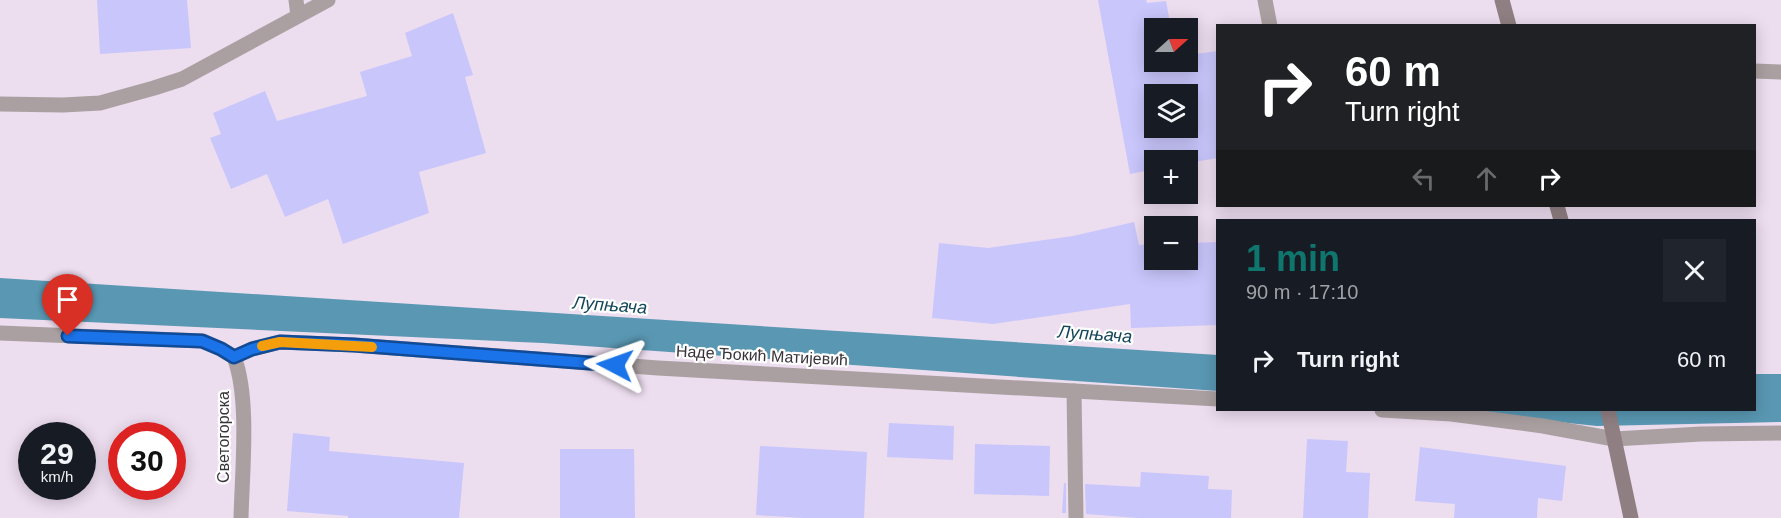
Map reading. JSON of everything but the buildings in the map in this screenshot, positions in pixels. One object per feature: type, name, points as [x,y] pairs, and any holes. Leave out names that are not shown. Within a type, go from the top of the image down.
[{"type":"main road","points":[[1502,0],[1508,24]]},
{"type":"main road","points":[[1608,411],[1631,518]]},
{"type":"street","points":[[296,0],[298,16]]},
{"type":"street","points":[[0,104],[100,103],[154,88],[182,79],[328,0]]},
{"type":"street","points":[[1265,0],[1270,24]]},
{"type":"street","points":[[1756,71],[1781,72]]},
{"type":"street","points":[[0,333],[202,341],[234,357]]},
{"type":"street","name":"Наде Ђокић Матијевић","points":[[234,357],[252,349],[280,342],[354,345],[658,368],[1216,399]]},
{"type":"street","name":"Светогорска","points":[[234,357],[240,371],[243,419],[241,518]]},
{"type":"street","points":[[1074,391],[1076,518]]},
{"type":"street","points":[[1399,411],[1451,414],[1543,426],[1614,439],[1681,434],[1781,433]]},
{"type":"water","points":[[0,278],[1216,355],[1216,391],[543,343],[0,318]]},
{"type":"water","points":[[1756,374],[1781,374],[1781,422],[1597,426],[1450,411],[1756,411]]},
{"type":"slow traffic","points":[[262,346],[280,342],[372,347]]},
{"type":"route","points":[[68,336],[202,341],[234,357],[252,349],[280,342],[354,345],[615,365]]},
{"type":"water label","name":"Лупњача","points":[[610,305]]},
{"type":"water label","name":"Лупњача","points":[[1095,334]]}]
